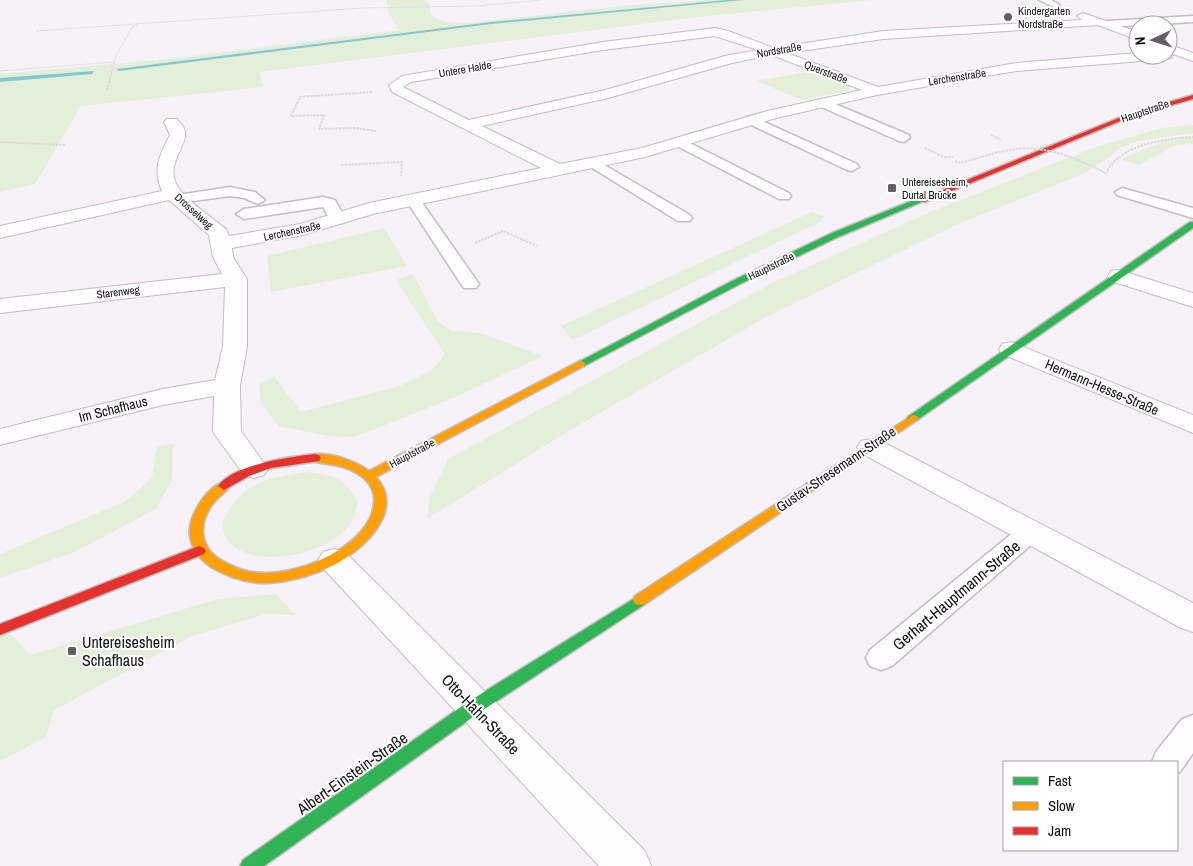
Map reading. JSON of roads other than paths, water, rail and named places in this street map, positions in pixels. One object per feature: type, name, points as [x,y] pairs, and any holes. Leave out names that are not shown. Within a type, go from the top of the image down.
[{"type":"main road","name":"Hauptstraße","points":[[368,476],[735,283],[835,235],[1128,116],[1193,97]]},
{"type":"main road","name":"Gustav-Stresemann-Straße","points":[[474,707],[696,564],[870,447],[1193,224]]},
{"type":"main road","points":[[315,458],[341,462],[358,469],[368,476],[379,492],[381,507],[371,530],[354,548],[334,560],[304,572],[272,577],[243,576],[210,563],[199,551],[194,536],[195,523],[204,504],[221,487],[254,469],[280,461],[315,458]]},
{"type":"main road","points":[[0,630],[199,551]]},
{"type":"main road","name":"Albert-Einstein-Straße","points":[[249,866],[474,707]]},
{"type":"street","points":[[1064,9],[1128,32]]},
{"type":"street","name":"Nordstraße","points":[[467,125],[608,94],[678,72],[773,51],[883,35],[1103,23]]},
{"type":"street","name":"Querstraße","points":[[719,32],[877,91]]},
{"type":"street","name":"Untere Halde","points":[[467,125],[397,87],[399,82],[488,65],[668,37],[719,32]]},
{"type":"street","name":"Lerchenstraße","points":[[221,244],[303,229],[338,220],[369,209],[594,163],[680,142],[751,120],[823,102],[1016,67],[1128,58]]},
{"type":"street","name":"Drosselweg","points":[[172,122],[177,128],[178,135],[167,157],[165,179],[175,196],[219,233],[221,244]]},
{"type":"street","points":[[467,125],[560,171]]},
{"type":"street","points":[[0,232],[175,196]]},
{"type":"street","points":[[221,244],[223,257],[236,279],[235,346],[227,386],[227,432],[254,469]]},
{"type":"street","points":[[1119,276],[1193,300]]},
{"type":"street","name":"Starenweg","points":[[0,306],[236,279]]},
{"type":"street","name":"Hermann-Hesse-Straße","points":[[1011,349],[1193,425]]},
{"type":"street","name":"Im Schafhaus","points":[[0,438],[163,397],[227,386]]},
{"type":"street","name":"Gerhart-Hauptmann-Straße","points":[[870,447],[1193,619]]},
{"type":"street","name":"Otto-Hahn-Straße","points":[[334,560],[629,866]]},
{"type":"lane","points":[[1043,0],[1064,9]]},
{"type":"lane","points":[[1103,23],[1193,19]]},
{"type":"lane","points":[[823,102],[904,138]]},
{"type":"lane","points":[[751,120],[852,168]]},
{"type":"lane","points":[[680,142],[784,196]]},
{"type":"lane","points":[[594,163],[684,218]]},
{"type":"lane","points":[[175,196],[226,192],[251,195],[258,200]]},
{"type":"lane","points":[[1122,192],[1193,213]]},
{"type":"lane","points":[[419,199],[449,253],[470,284]]},
{"type":"lane","points":[[244,214],[323,202],[330,203],[338,220]]},
{"type":"lane","name":"Gerhart-Hauptmann-Straße","points":[[881,658],[1030,532]]},
{"type":"lane","points":[[1169,761],[1193,728]]},
{"type":"waterway","points":[[119,69],[491,23],[741,0]]},
{"type":"waterway","points":[[0,80],[92,72]]},
{"type":"place","name":"Kindergarten Nordstraße","points":[[1008,17]]},
{"type":"place","name":"Untereisesheim, Durtal Brücke","points":[[892,188]]},
{"type":"place","name":"Untereisesheim Schafhaus","points":[[72,651]]}]
